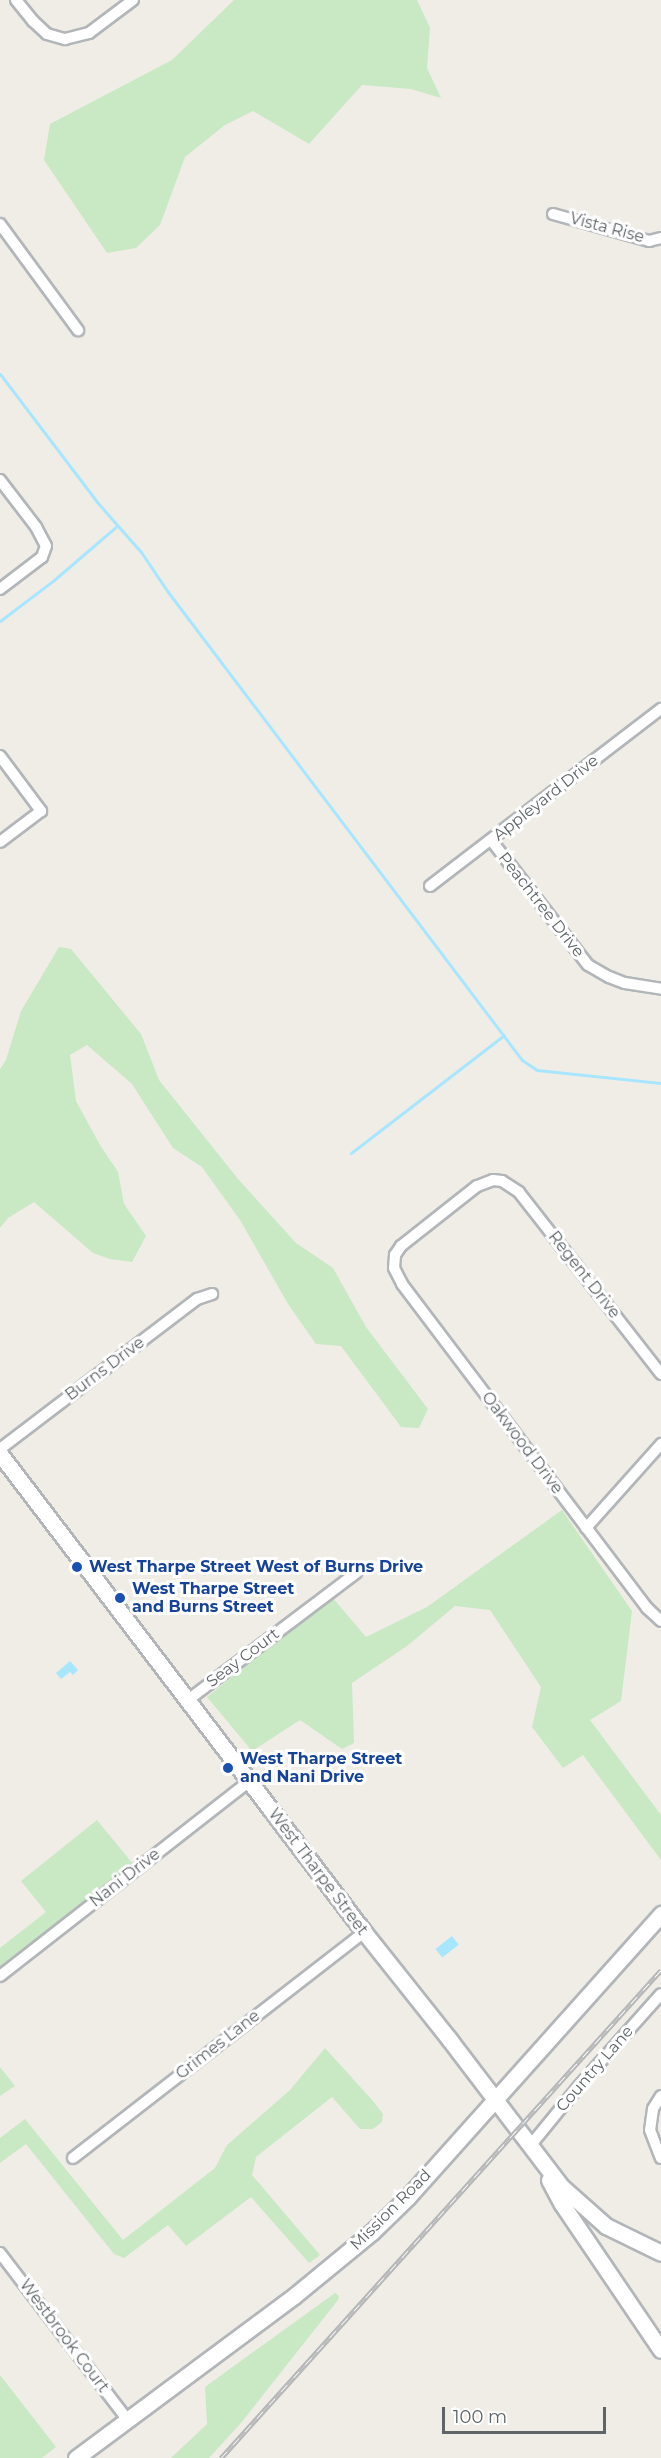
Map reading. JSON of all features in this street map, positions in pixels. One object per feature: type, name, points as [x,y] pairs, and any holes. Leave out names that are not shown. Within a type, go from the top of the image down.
[{"type":"main road","name":"West Tharpe Street","points":[[0,1454],[530,2146]]},
{"type":"main road","name":"Mission Road","points":[[76,2458],[294,2296],[372,2232],[408,2197],[661,1914]]},
{"type":"main road","points":[[530,2146],[561,2186],[606,2226],[661,2253]]},
{"type":"main road","points":[[530,2146],[562,2205],[661,2350]]},
{"type":"main road","points":[[600,2260],[599,2246],[606,2226]]},
{"type":"street","points":[[16,0],[33,21],[55,38],[65,39],[89,33],[133,0]]},
{"type":"street","name":"Vista Rise","points":[[553,214],[649,240],[661,238]]},
{"type":"street","points":[[0,224],[78,330]]},
{"type":"street","points":[[0,480],[36,527],[46,546],[42,557],[0,589]]},
{"type":"street","name":"Appleyard Drive","points":[[430,886],[661,709]]},
{"type":"street","points":[[0,756],[41,811],[0,842]]},
{"type":"street","name":"Peachtree Drive","points":[[491,840],[588,965],[625,983],[661,989]]},
{"type":"street","name":"Oakwood Drive","points":[[502,1181],[493,1180],[477,1186],[401,1246],[394,1258],[396,1275],[647,1608],[661,1621]]},
{"type":"street","name":"Regent Drive","points":[[502,1181],[519,1192],[661,1374]]},
{"type":"street","name":"Burns Drive","points":[[0,1449],[197,1299],[212,1294]]},
{"type":"street","points":[[586,1528],[661,1444]]},
{"type":"street","name":"Seay Court","points":[[188,1700],[356,1573]]},
{"type":"street","name":"Nani Drive","points":[[0,1976],[249,1781]]},
{"type":"street","name":"Grimes Lane","points":[[73,2158],[364,1932]]},
{"type":"street","name":"Country Lane","points":[[530,2146],[579,2086],[661,1994]]},
{"type":"street","points":[[661,2096],[653,2109],[650,2130],[661,2158]]},
{"type":"street","name":"Westbrook Court","points":[[0,2253],[127,2419]]},
{"type":"green space","points":[[234,0],[417,0],[430,28],[427,68],[441,98],[411,89],[362,85],[309,144],[253,111],[225,125],[185,157],[160,225],[136,248],[107,253],[44,160],[50,124],[172,60]]},
{"type":"green space","points":[[59,947],[71,949],[141,1034],[159,1080],[238,1179],[296,1243],[333,1268],[366,1327],[428,1409],[419,1428],[401,1427],[341,1346],[316,1344],[288,1304],[240,1220],[202,1167],[173,1148],[132,1084],[87,1045],[70,1055],[76,1101],[118,1172],[124,1204],[146,1236],[132,1262],[110,1259],[93,1253],[34,1202],[8,1218],[0,1228],[0,1069],[6,1060],[21,1011]]},
{"type":"green space","points":[[562,1510],[632,1611],[621,1701],[590,1720],[661,1815],[661,1860],[583,1755],[563,1768],[532,1727],[541,1687],[490,1610],[455,1606],[407,1646],[352,1683],[354,1743],[342,1749],[300,1720],[252,1751],[207,1697],[332,1597],[366,1637],[427,1607]]},
{"type":"green space","points":[[97,1820],[133,1864],[0,1968],[0,1948],[46,1912],[21,1881]]},
{"type":"green space","points":[[325,2048],[373,2101],[383,2114],[382,2122],[373,2129],[360,2129],[332,2097],[256,2157],[252,2175],[320,2255],[309,2263],[251,2197],[186,2246],[168,2225],[124,2258],[114,2254],[26,2144],[0,2163],[0,2138],[25,2119],[123,2240],[215,2168],[227,2145],[290,2090]]},
{"type":"green space","points":[[0,2067],[15,2086],[0,2096]]},
{"type":"green space","points":[[335,2293],[339,2296],[338,2300],[241,2423],[209,2458],[171,2458],[207,2424],[205,2387]]},
{"type":"green space","points":[[0,2375],[56,2447],[42,2458],[0,2458]]},
{"type":"water","points":[[70,1661],[78,1670],[73,1675],[70,1672],[61,1679],[56,1673]]},
{"type":"water","points":[[452,1936],[459,1945],[442,1958],[435,1949]]},
{"type":"waterway","points":[[0,374],[97,502],[141,552],[168,592],[522,1060],[537,1070],[661,1083]]},
{"type":"waterway","points":[[0,621],[54,580],[117,526]]},
{"type":"waterway","points":[[351,1153],[504,1035]]},
{"type":"railway","points":[[221,2458],[661,1970]]},
{"type":"place","name":"West Tharpe Street West of Burns Drive","points":[[77,1567]]},
{"type":"place","name":"West Tharpe Street and Burns Street","points":[[120,1598]]},
{"type":"place","name":"West Tharpe Street and Nani Drive","points":[[228,1768]]}]
